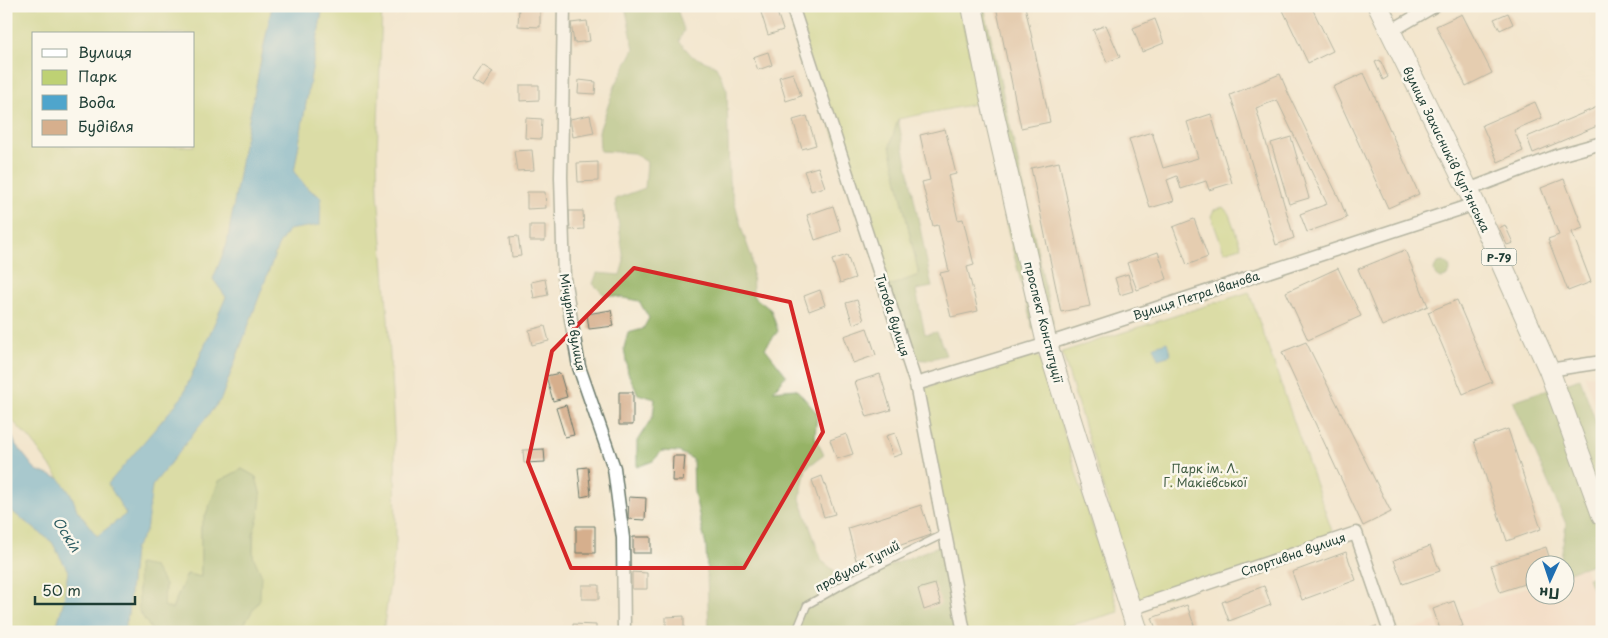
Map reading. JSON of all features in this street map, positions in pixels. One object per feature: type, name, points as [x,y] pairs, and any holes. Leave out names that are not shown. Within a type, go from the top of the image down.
[{"type":"main road","name":"проспект Конституції","points":[[972,6],[1047,344],[1138,632]]},
{"type":"main road","name":"вулиця Захисників Куп'янська","points":[[1378,6],[1472,197],[1549,370],[1602,516]]},
{"type":"street","name":"Мічуріна вулиця","points":[[564,6],[561,177],[564,278],[579,367],[614,468],[623,538],[624,632]]},
{"type":"street","name":"Титова вулиця","points":[[792,6],[916,384],[964,632]]},
{"type":"street","points":[[1391,31],[1434,6]]},
{"type":"street","name":"Вулиця Петра Іванова","points":[[916,384],[1047,344],[1472,197],[1559,155],[1602,143]]},
{"type":"street","points":[[1549,370],[1602,362]]},
{"type":"street","name":"Спортивна вулиця","points":[[1131,609],[1356,533],[1390,632]]},
{"type":"lane","name":"провулок Тупий","points":[[796,632],[807,605],[858,576],[944,534]]},
{"type":"highlighted area","points":[[634,268],[790,302],[823,432],[744,568],[571,568],[528,462],[552,351]]},
{"type":"shaded area","points":[[1584,375],[1602,376],[1602,424]]},
{"type":"shaded area","points":[[1584,566],[1602,615],[1602,632],[1406,632],[1526,587],[1526,606],[1576,606],[1576,569]]},
{"type":"green space","points":[[6,6],[272,6],[244,145],[227,244],[213,279],[226,297],[182,397],[109,484],[126,514],[97,537],[77,510],[72,496],[31,440],[6,414]]},
{"type":"green space","points":[[323,6],[382,6],[377,156],[395,450],[396,542],[383,632],[238,632],[253,556],[256,477],[242,469],[219,481],[201,527],[201,577],[187,574],[172,609],[164,606],[165,585],[139,611],[153,632],[124,632],[128,614],[134,549],[146,531],[152,486],[221,399],[278,246],[288,230],[321,197],[308,189],[294,172]]},
{"type":"green space","points":[[625,6],[676,6],[684,30],[679,41],[692,56],[716,66],[727,90],[729,181],[752,258],[753,296],[771,310],[778,331],[765,348],[786,375],[773,391],[796,389],[817,413],[815,437],[824,455],[806,468],[800,499],[822,561],[849,582],[946,543],[966,632],[709,632],[706,546],[694,492],[693,459],[679,452],[662,451],[653,461],[637,467],[637,441],[653,416],[655,399],[638,394],[628,373],[624,348],[628,333],[643,329],[649,318],[639,301],[603,294],[593,284],[597,273],[620,275],[624,261],[615,199],[645,188],[647,162],[633,153],[600,151],[599,131],[615,86],[634,49]]},
{"type":"green space","points":[[792,6],[959,6],[980,103],[898,119],[890,146],[919,275],[884,288]]},
{"type":"green space","points":[[959,6],[984,6],[1053,323],[1033,330],[1009,235]]},
{"type":"green space","points":[[898,119],[932,287],[916,290],[925,334],[937,332],[946,355],[927,360],[907,359],[884,288],[919,275],[890,146]]},
{"type":"green space","points":[[1223,207],[1229,214],[1241,247],[1224,252],[1211,216],[1214,210]]},
{"type":"green space","points":[[1442,262],[1450,270],[1442,278],[1434,270]]},
{"type":"green space","name":"Парк ім. Л. Г. Макієвської","points":[[1249,292],[1335,540],[1139,606],[1062,352]]},
{"type":"green space","points":[[1035,354],[1042,361],[1119,612],[1046,632],[964,632],[919,402],[925,388],[1017,357]]},
{"type":"green space","points":[[1580,378],[1602,439],[1602,561],[1576,570],[1576,556],[1561,556],[1566,524],[1513,401]]},
{"type":"green space","points":[[242,469],[256,477],[261,496],[259,515],[253,534],[253,556],[261,574],[260,599],[239,632],[153,632],[139,611],[138,564],[154,567],[165,585],[164,606],[172,609],[187,574],[201,577],[201,527],[219,481]]},
{"type":"green space","points":[[6,507],[52,542],[68,571],[64,600],[55,632],[6,632]]},
{"type":"green space","points":[[1602,574],[1602,615],[1588,578]]},
{"type":"water","name":"Оскіл","points":[[272,6],[323,6],[294,172],[308,189],[321,197],[320,225],[288,230],[278,246],[221,399],[152,486],[146,531],[134,549],[128,614],[124,632],[55,632],[64,600],[68,571],[52,542],[6,507],[6,422],[16,445],[36,470],[60,479],[72,496],[77,510],[97,536],[126,514],[108,484],[182,397],[226,297],[213,279],[227,244],[244,145]]},
{"type":"water","points":[[1167,342],[1171,355],[1158,359],[1154,346]]},
{"type":"building","points":[[519,6],[540,6],[540,27],[518,26]]},
{"type":"building","points":[[759,6],[775,6],[783,30],[768,35]]},
{"type":"building","points":[[996,6],[1025,6],[1050,122],[1021,128]]},
{"type":"building","points":[[1281,6],[1311,6],[1333,51],[1308,63]]},
{"type":"building","points":[[1508,13],[1513,24],[1500,30],[1494,19]]},
{"type":"building","points":[[1462,14],[1492,73],[1466,86],[1436,26]]},
{"type":"building","points":[[1155,19],[1164,43],[1142,52],[1133,28]]},
{"type":"building","points":[[587,21],[590,41],[574,43],[571,23]]},
{"type":"building","points":[[1106,25],[1120,57],[1107,62],[1093,30]]},
{"type":"building","points":[[768,52],[772,65],[758,70],[753,57]]},
{"type":"building","points":[[1380,60],[1388,77],[1383,80],[1375,62]]},
{"type":"building","points":[[482,65],[493,72],[483,87],[472,80]]},
{"type":"building","points":[[793,73],[801,96],[786,101],[779,77]]},
{"type":"building","points":[[1364,73],[1419,194],[1388,208],[1333,87]]},
{"type":"building","points":[[1280,74],[1347,218],[1307,232],[1300,214],[1327,204],[1277,100],[1256,108],[1294,238],[1276,245],[1230,95]]},
{"type":"building","points":[[579,80],[596,82],[595,94],[578,93]]},
{"type":"building","points":[[520,85],[539,85],[539,100],[520,101]]},
{"type":"building","points":[[1535,102],[1542,118],[1514,130],[1523,151],[1498,162],[1482,125]]},
{"type":"building","points":[[1602,105],[1602,124],[1533,153],[1527,137]]},
{"type":"building","points":[[1211,114],[1232,183],[1209,190],[1206,181],[1181,189],[1177,176],[1167,180],[1174,201],[1150,208],[1129,139],[1152,132],[1163,168],[1198,158],[1187,122]]},
{"type":"building","points":[[590,115],[594,133],[573,137],[570,119]]},
{"type":"building","points":[[807,116],[816,145],[802,149],[793,120]]},
{"type":"building","points":[[526,118],[542,119],[541,139],[525,138]]},
{"type":"building","points":[[945,129],[956,174],[948,176],[958,220],[963,219],[974,265],[967,267],[978,311],[951,317],[940,273],[949,271],[938,225],[933,226],[922,182],[930,180],[920,135]]},
{"type":"building","points":[[1291,137],[1309,198],[1289,204],[1271,143]]},
{"type":"building","points":[[532,150],[534,170],[517,171],[514,151]]},
{"type":"building","points":[[598,162],[598,181],[578,182],[577,163]]},
{"type":"building","points":[[1059,162],[1090,306],[1061,312],[1031,168]]},
{"type":"building","points":[[818,167],[825,187],[811,191],[804,171]]},
{"type":"building","points":[[1564,179],[1583,228],[1572,232],[1591,282],[1568,291],[1548,239],[1559,235],[1541,188]]},
{"type":"building","points":[[527,192],[545,192],[546,208],[527,209]]},
{"type":"building","points":[[833,206],[841,231],[815,240],[807,215]]},
{"type":"building","points":[[569,211],[583,211],[584,229],[570,230]]},
{"type":"building","points":[[1194,219],[1208,257],[1187,265],[1173,227]]},
{"type":"building","points":[[530,225],[545,225],[545,241],[530,241]]},
{"type":"building","points":[[1505,225],[1513,243],[1507,245],[1499,228]]},
{"type":"building","points":[[518,236],[521,256],[512,257],[510,237]]},
{"type":"building","points":[[1405,250],[1428,306],[1382,326],[1358,269]]},
{"type":"building","points":[[1158,252],[1167,279],[1137,290],[1127,263]]},
{"type":"building","points":[[847,255],[855,278],[840,283],[832,260]]},
{"type":"building","points":[[1338,268],[1361,316],[1308,340],[1286,292]]},
{"type":"building","points":[[1128,274],[1133,291],[1120,295],[1115,278]]},
{"type":"building","points":[[545,279],[548,295],[534,298],[531,282]]},
{"type":"building","points":[[820,290],[825,305],[809,311],[804,296]]},
{"type":"building","points":[[857,300],[864,320],[853,324],[846,303]]},
{"type":"building","points":[[1457,300],[1492,382],[1463,394],[1428,312]]},
{"type":"building","points":[[611,310],[614,326],[589,329],[587,314]]},
{"type":"building","points":[[545,326],[549,341],[532,345],[529,330]]},
{"type":"building","points":[[867,328],[876,355],[853,363],[844,336]]},
{"type":"building","points":[[1306,342],[1391,512],[1363,526],[1282,352]]},
{"type":"building","points":[[560,373],[567,397],[553,401],[546,376]]},
{"type":"building","points":[[880,374],[891,410],[867,417],[855,382]]},
{"type":"building","points":[[619,392],[633,392],[633,425],[619,425]]},
{"type":"building","points":[[566,405],[574,435],[565,437],[556,408]]},
{"type":"building","points":[[1508,429],[1541,529],[1507,541],[1474,441]]},
{"type":"building","points":[[895,433],[902,454],[893,457],[886,436]]},
{"type":"building","points":[[846,434],[853,454],[837,459],[830,440]]},
{"type":"building","points":[[544,449],[545,462],[524,463],[523,450]]},
{"type":"building","points":[[673,456],[685,456],[683,481],[672,481]]},
{"type":"building","points":[[588,467],[591,495],[581,497],[578,468]]},
{"type":"building","points":[[822,476],[835,514],[824,517],[812,480]]},
{"type":"building","points":[[629,497],[646,498],[645,520],[628,519]]},
{"type":"building","points":[[921,505],[931,535],[856,560],[848,528]]},
{"type":"building","points":[[576,526],[595,526],[595,553],[576,553]]},
{"type":"building","points":[[633,537],[651,537],[651,553],[633,553]]},
{"type":"building","points":[[1430,546],[1440,571],[1403,584],[1394,560]]},
{"type":"building","points":[[1546,547],[1549,556],[1526,556],[1526,583],[1500,592],[1491,565]]},
{"type":"building","points":[[1346,552],[1356,580],[1302,600],[1292,572]]},
{"type":"building","points":[[632,572],[647,573],[647,589],[632,589]]},
{"type":"building","points":[[935,584],[941,604],[924,610],[918,589]]},
{"type":"building","points":[[582,585],[599,585],[599,599],[582,599]]},
{"type":"building","points":[[1264,586],[1271,605],[1229,621],[1222,602]]},
{"type":"building","points":[[1454,601],[1463,626],[1448,632],[1441,632],[1433,609]]},
{"type":"building","points":[[1187,605],[1194,625],[1176,632],[1157,632],[1152,618]]},
{"type":"building","points":[[684,616],[684,632],[666,632],[666,617]]},
{"type":"building","points":[[573,624],[596,625],[596,632],[573,632]]},
{"type":"building","points":[[1376,626],[1378,632],[1360,632]]}]
